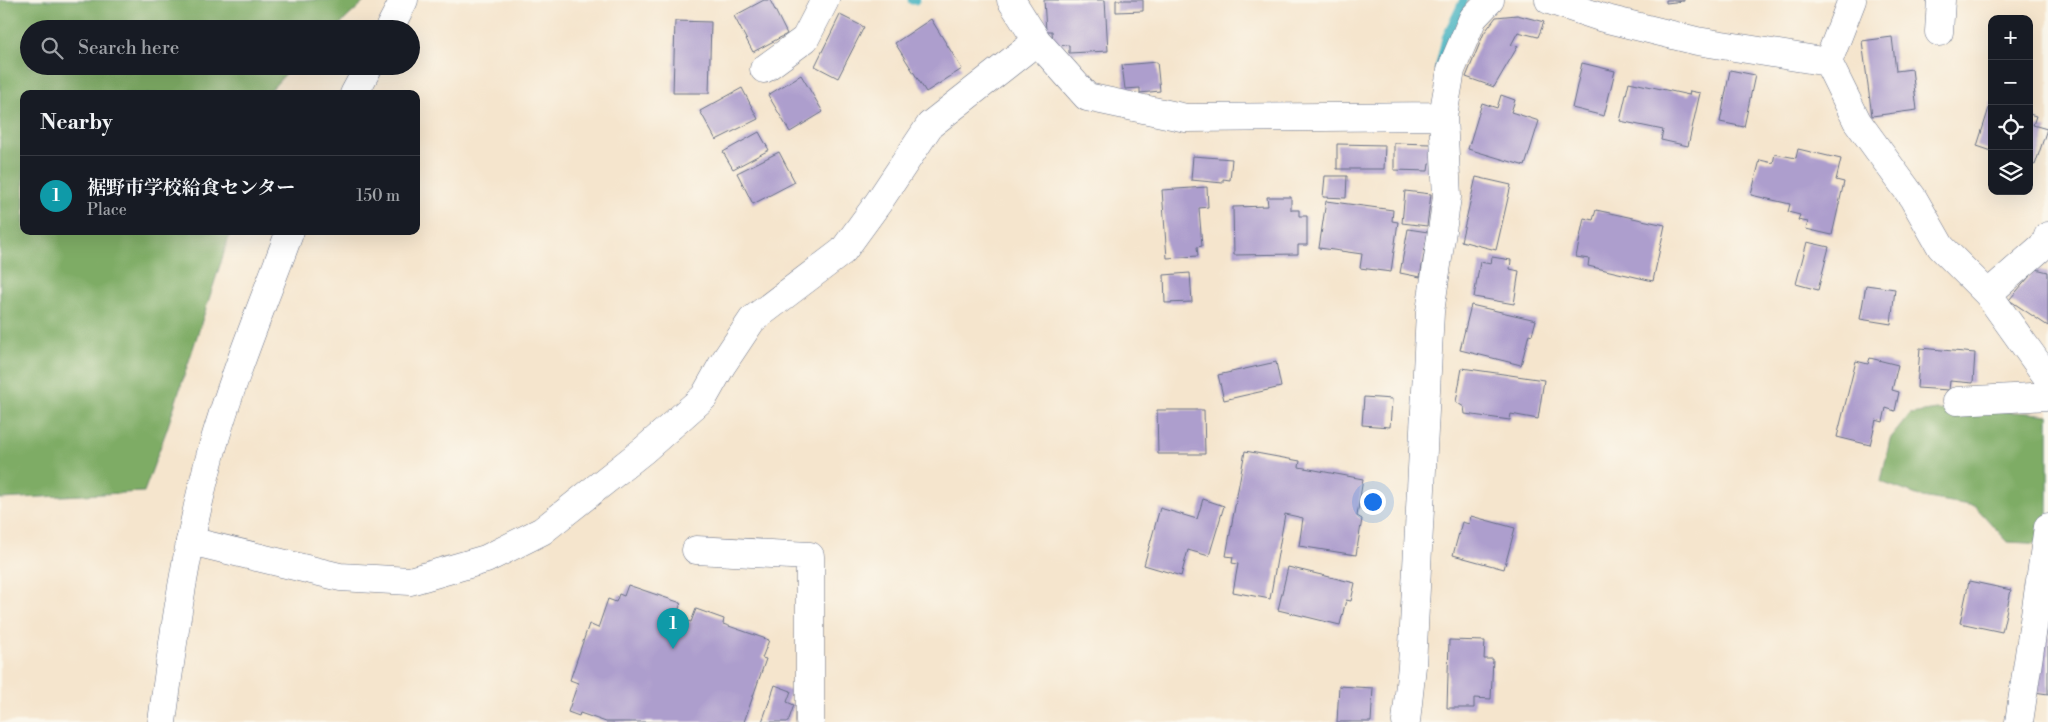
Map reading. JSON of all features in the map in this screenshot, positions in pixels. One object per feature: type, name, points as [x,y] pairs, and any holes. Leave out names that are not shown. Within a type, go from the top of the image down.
[{"type":"street","points":[[394,20],[404,0]]},
{"type":"street","points":[[764,69],[805,39],[825,0]]},
{"type":"street","points":[[1011,0],[1037,41],[1087,97],[1186,118],[1443,116]]},
{"type":"street","points":[[1406,722],[1412,666],[1430,312],[1447,197],[1443,116],[1451,70],[1473,18],[1490,0]]},
{"type":"street","points":[[1549,0],[1603,18],[1698,41],[1828,62]]},
{"type":"street","points":[[1852,0],[1828,62],[1857,122],[1913,198],[1941,247],[1988,294],[2048,378]]},
{"type":"street","points":[[1939,32],[1941,0]]},
{"type":"street","points":[[190,541],[340,577],[410,581],[486,559],[542,531],[644,450],[704,397],[722,365],[752,320],[843,251],[878,203],[930,125],[1037,41]]},
{"type":"street","points":[[356,90],[364,75]]},
{"type":"street","points":[[162,722],[173,639],[190,541],[212,452],[248,342],[288,235]]},
{"type":"street","points":[[1988,294],[2045,244],[2048,236]]},
{"type":"street","points":[[1957,401],[2048,396]]},
{"type":"street","points":[[2019,722],[2048,528]]},
{"type":"street","points":[[696,550],[810,556],[810,722]]},
{"type":"green space","points":[[0,0],[366,0],[345,20],[20,20],[20,75],[285,75],[271,90],[20,90],[20,235],[230,235],[167,429],[144,492],[0,499]]},
{"type":"green space","points":[[1937,410],[2048,415],[2048,548],[2046,544],[2008,542],[1975,506],[1922,497],[1881,482],[1890,439],[1910,414]]},
{"type":"building","points":[[764,0],[770,0],[787,34],[753,52],[734,16]]},
{"type":"building","points":[[1044,0],[1105,0],[1108,51],[1069,53],[1069,45],[1053,46],[1052,31],[1046,31]]},
{"type":"building","points":[[1116,0],[1143,0],[1143,11],[1116,12]]},
{"type":"building","points":[[1666,0],[1684,0],[1684,1],[1666,3]]},
{"type":"building","points":[[840,15],[864,27],[838,78],[815,66]]},
{"type":"building","points":[[1517,15],[1544,22],[1538,37],[1518,32],[1511,45],[1518,46],[1494,87],[1466,77],[1484,33],[1496,17]]},
{"type":"building","points":[[931,19],[962,69],[926,92],[895,43]]},
{"type":"building","points":[[675,21],[711,22],[709,93],[673,93]]},
{"type":"building","points":[[1892,37],[1896,71],[1912,69],[1917,110],[1872,116],[1862,41]]},
{"type":"building","points":[[1157,62],[1160,91],[1140,93],[1140,88],[1125,89],[1122,65]]},
{"type":"building","points":[[1582,63],[1615,71],[1604,116],[1572,108]]},
{"type":"building","points":[[1730,70],[1755,75],[1744,127],[1720,122]]},
{"type":"building","points":[[801,75],[823,112],[790,132],[768,95]]},
{"type":"building","points":[[1629,82],[1689,95],[1690,91],[1700,93],[1688,146],[1661,140],[1663,130],[1620,121]]},
{"type":"building","points":[[742,88],[758,119],[716,140],[700,111]]},
{"type":"building","points":[[1501,95],[1515,100],[1511,112],[1539,121],[1525,166],[1468,149],[1482,103],[1497,108]]},
{"type":"building","points":[[1988,111],[1988,150],[1977,146]]},
{"type":"building","points":[[2033,125],[2047,129],[2035,165],[2033,164]]},
{"type":"building","points":[[759,132],[769,150],[733,169],[723,152]]},
{"type":"building","points":[[1394,143],[1431,144],[1432,164],[1429,164],[1428,171],[1394,170]]},
{"type":"building","points":[[1337,144],[1385,145],[1384,169],[1337,169]]},
{"type":"building","points":[[1798,149],[1841,159],[1836,180],[1844,182],[1832,235],[1806,229],[1808,222],[1798,220],[1800,215],[1788,212],[1790,204],[1751,195],[1760,160],[1773,163],[1775,154],[1796,158]]},
{"type":"building","points":[[779,152],[795,182],[753,204],[737,173]]},
{"type":"building","points":[[1193,156],[1232,159],[1230,180],[1223,179],[1223,183],[1191,180]]},
{"type":"building","points":[[1325,176],[1347,176],[1346,198],[1323,197]]},
{"type":"building","points":[[1476,177],[1511,185],[1496,250],[1461,241]]},
{"type":"building","points":[[1207,187],[1208,207],[1199,208],[1202,246],[1197,247],[1198,256],[1167,258],[1162,190]]},
{"type":"building","points":[[1405,191],[1431,194],[1427,226],[1402,223]]},
{"type":"building","points":[[1267,197],[1291,197],[1291,210],[1299,210],[1299,216],[1307,216],[1307,245],[1298,245],[1298,254],[1234,255],[1233,207],[1268,206]]},
{"type":"building","points":[[1326,201],[1393,210],[1392,221],[1398,222],[1391,272],[1360,268],[1362,254],[1319,248]]},
{"type":"building","points":[[1596,210],[1665,225],[1653,281],[1588,266],[1589,259],[1576,257],[1584,218],[1593,220]]},
{"type":"building","points":[[1408,229],[1428,232],[1420,277],[1400,273]]},
{"type":"building","points":[[1807,242],[1829,247],[1818,290],[1796,284]]},
{"type":"building","points":[[1492,257],[1511,260],[1510,269],[1519,271],[1514,304],[1474,297],[1480,262],[1491,264]]},
{"type":"building","points":[[2036,269],[2048,272],[2048,326],[2009,300]]},
{"type":"building","points":[[1190,273],[1192,302],[1165,303],[1164,275]]},
{"type":"building","points":[[1866,285],[1895,289],[1891,324],[1860,319]]},
{"type":"building","points":[[1471,305],[1536,320],[1532,335],[1529,334],[1521,365],[1460,350]]},
{"type":"building","points":[[1920,348],[1975,353],[1973,383],[1950,381],[1949,390],[1917,388]]},
{"type":"building","points":[[1870,358],[1898,365],[1892,390],[1899,392],[1895,411],[1886,408],[1883,422],[1876,420],[1870,445],[1837,437],[1856,361],[1868,364]]},
{"type":"building","points":[[1276,362],[1281,387],[1224,400],[1218,375]]},
{"type":"building","points":[[1462,368],[1544,380],[1538,419],[1511,414],[1510,420],[1465,414],[1464,407],[1456,402]]},
{"type":"building","points":[[1364,397],[1392,399],[1390,427],[1362,425]]},
{"type":"building","points":[[1157,410],[1204,410],[1205,454],[1158,454]]},
{"type":"building","points":[[1245,451],[1300,461],[1299,467],[1363,479],[1357,516],[1362,519],[1356,555],[1299,546],[1303,518],[1285,514],[1270,599],[1233,592],[1238,564],[1232,563],[1233,557],[1226,556]]},
{"type":"building","points":[[1203,499],[1224,506],[1209,556],[1188,550],[1181,576],[1144,565],[1160,508],[1197,519]]},
{"type":"building","points":[[1471,516],[1515,528],[1504,569],[1453,555],[1462,522],[1469,524]]},
{"type":"building","points":[[1288,567],[1355,583],[1351,601],[1346,600],[1340,625],[1278,610]]},
{"type":"building","points":[[1969,581],[2011,590],[2002,632],[1960,623]]},
{"type":"building","points":[[628,585],[681,603],[676,617],[691,622],[696,609],[724,619],[723,624],[769,640],[762,658],[766,659],[744,722],[606,722],[580,713],[579,716],[568,712],[578,683],[570,680],[589,624],[598,628],[608,599],[616,602],[619,594],[624,596]]},
{"type":"building","points":[[2048,619],[2048,694],[2034,692]]},
{"type":"building","points":[[1449,640],[1485,641],[1484,659],[1493,659],[1491,699],[1474,698],[1474,708],[1447,708]]},
{"type":"building","points":[[775,685],[791,691],[787,702],[794,705],[788,722],[762,722]]},
{"type":"building","points":[[1339,686],[1373,688],[1371,722],[1337,722]]},
{"type":"waterway","points":[[1439,69],[1446,38],[1464,0]]},
{"type":"place","name":"裾野市学校給食センター","points":[[673,649]]}]
